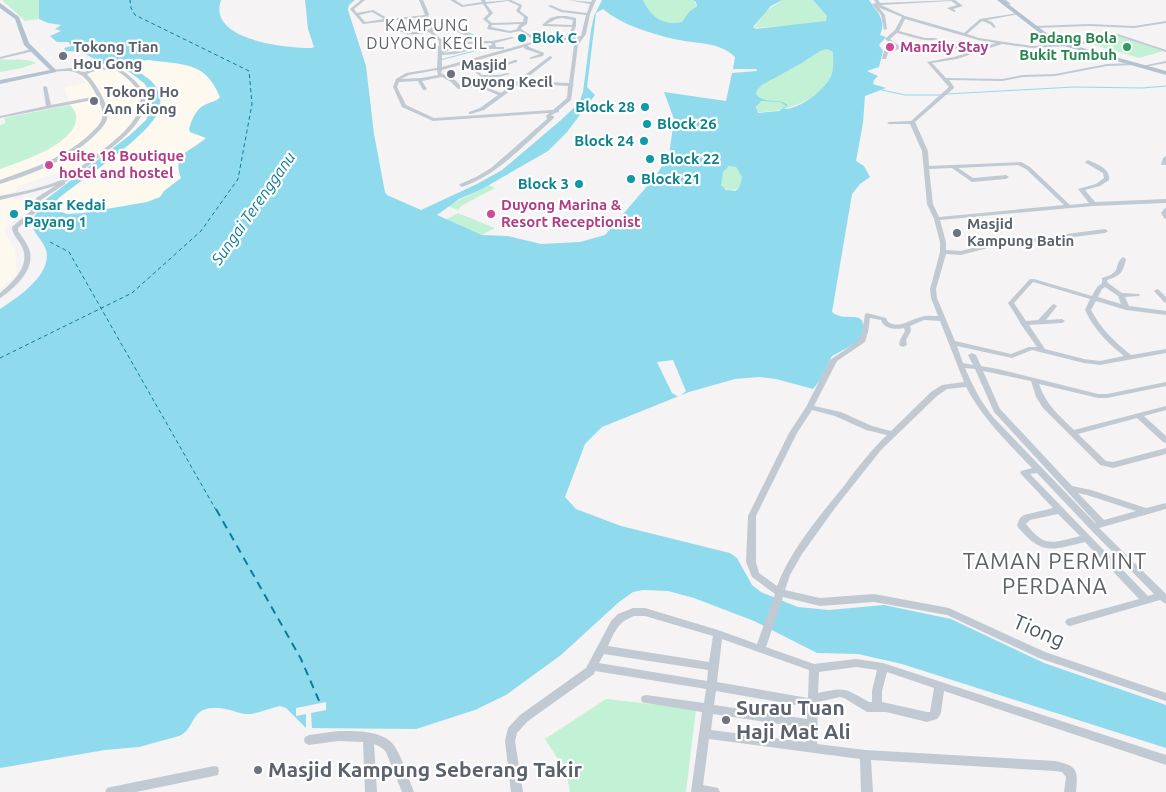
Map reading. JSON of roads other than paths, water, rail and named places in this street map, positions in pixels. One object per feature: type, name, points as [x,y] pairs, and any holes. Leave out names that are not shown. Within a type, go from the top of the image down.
[{"type":"main road","points":[[1000,0],[1047,36],[1068,46],[1166,73]]},
{"type":"main road","points":[[0,5],[18,18],[23,39],[29,51]]},
{"type":"main road","points":[[0,10],[13,21],[16,37]]},
{"type":"main road","points":[[18,43],[49,69]]},
{"type":"main road","points":[[0,81],[62,67]]},
{"type":"main road","points":[[0,81],[49,69]]},
{"type":"street","points":[[363,0],[352,8],[365,24],[426,16]]},
{"type":"street","points":[[396,27],[402,32],[413,35],[431,30],[434,25],[426,16],[427,14],[421,0]]},
{"type":"street","points":[[452,0],[460,6],[484,1],[508,0],[521,6],[518,11],[526,17],[525,22],[519,27],[520,30]]},
{"type":"street","points":[[885,29],[886,22],[883,15],[873,5],[878,2],[952,0],[961,6],[949,8],[954,11]]},
{"type":"street","points":[[484,1],[491,13],[485,19],[491,24],[525,22]]},
{"type":"street","points":[[462,185],[493,169],[558,113],[557,111],[569,99],[576,45],[582,37],[592,3],[571,2]]},
{"type":"street","points":[[878,2],[881,6],[904,17],[1000,43],[1032,48],[1068,46],[1118,35],[1166,51]]},
{"type":"street","points":[[550,6],[561,11],[588,14]]},
{"type":"street","points":[[359,17],[372,9],[379,9]]},
{"type":"street","points":[[373,10],[379,16],[389,21]]},
{"type":"street","points":[[964,34],[981,20],[1018,14]]},
{"type":"street","points":[[359,17],[379,16]]},
{"type":"street","points":[[396,81],[408,74],[511,49],[526,48],[570,34],[574,26],[575,18],[564,16],[551,19],[544,25],[574,26]]},
{"type":"street","points":[[884,58],[886,52],[900,48],[887,40],[897,32],[904,17]]},
{"type":"street","points":[[981,20],[991,23],[994,28]]},
{"type":"street","points":[[1035,27],[1092,25],[1134,27],[1158,25],[1166,22]]},
{"type":"street","points":[[895,23],[901,23]]},
{"type":"street","points":[[491,24],[488,27],[490,29],[510,32],[520,30],[535,39]]},
{"type":"street","points":[[1158,25],[1166,28]]},
{"type":"street","points":[[452,26],[454,29],[472,36],[479,42]]},
{"type":"street","points":[[431,30],[440,40],[438,68],[441,76],[460,88],[484,87],[502,95]]},
{"type":"street","points":[[897,32],[919,37],[936,38]]},
{"type":"street","points":[[425,42],[422,45],[440,51],[455,53],[478,48],[503,48],[535,39],[582,37]]},
{"type":"street","points":[[918,44],[920,42],[917,38],[919,37]]},
{"type":"street","points":[[440,51],[451,46],[512,38]]},
{"type":"street","points":[[489,48],[494,46],[492,42]]},
{"type":"street","points":[[889,123],[912,122],[949,90],[951,86],[929,62],[948,60],[1000,43]]},
{"type":"street","points":[[948,45],[973,51]]},
{"type":"street","points":[[526,48],[542,53],[531,58]]},
{"type":"street","points":[[506,58],[502,55],[511,49]]},
{"type":"street","points":[[0,58],[29,51]]},
{"type":"street","points":[[484,56],[505,65]]},
{"type":"street","points":[[454,118],[478,111],[520,82],[550,57]]},
{"type":"street","points":[[464,69],[505,65],[515,61]]},
{"type":"street","points":[[1144,66],[1166,62]]},
{"type":"street","points":[[944,79],[1002,80],[1023,76],[1055,75],[1107,65],[1136,64]]},
{"type":"street","points":[[1153,65],[1166,68]]},
{"type":"street","points":[[0,182],[60,159],[75,151],[98,129],[104,118],[105,113],[99,98],[85,73],[75,66],[62,67]]},
{"type":"street","points":[[0,296],[15,284],[28,259],[27,253],[15,231],[15,227],[38,208],[38,199],[73,176],[125,134],[141,113],[140,91],[135,84],[116,68],[85,73],[72,68],[49,69]]},
{"type":"street","points":[[474,69],[481,76],[508,74]]},
{"type":"street","points":[[396,81],[420,80],[441,76]]},
{"type":"street","points":[[420,80],[425,89]]},
{"type":"street","points":[[396,81],[397,93],[406,109],[429,119],[557,111]]},
{"type":"street","points":[[520,82],[572,85]]},
{"type":"street","points":[[45,87],[49,108]]},
{"type":"street","points":[[0,117],[99,98]]},
{"type":"street","points":[[912,122],[925,151],[930,204],[937,219],[943,242],[943,252],[933,289],[934,298],[967,382],[978,403],[990,419],[1038,470],[1097,526],[1164,598]]},
{"type":"street","points":[[1164,164],[1166,158]]},
{"type":"street","points":[[1088,162],[1105,172],[1108,176],[1101,184],[1081,189],[1094,204]]},
{"type":"street","points":[[926,168],[1013,163],[1023,165],[1068,206]]},
{"type":"street","points":[[952,166],[974,181],[1006,177]]},
{"type":"street","points":[[0,198],[39,188],[73,176]]},
{"type":"street","points":[[937,219],[1068,206],[1166,201]]},
{"type":"street","points":[[1166,210],[1164,213],[1166,217]]},
{"type":"street","points":[[943,252],[961,252],[988,246],[1105,231]]},
{"type":"street","points":[[1105,284],[1104,279],[1113,277],[1118,273],[1123,259]]},
{"type":"street","points":[[1042,350],[1011,302],[1032,280],[1050,284],[1092,300],[1126,308],[1166,313]]},
{"type":"street","points":[[1105,284],[1121,295],[1126,308]]},
{"type":"street","points":[[1105,284],[1099,288],[1088,310],[1099,329],[1111,343],[1129,357]]},
{"type":"street","points":[[1157,291],[1166,300]]},
{"type":"street","points":[[1121,295],[1137,295]]},
{"type":"street","points":[[1040,322],[1054,306]]},
{"type":"street","points":[[778,595],[752,570],[752,516],[793,433],[810,407],[834,360],[861,342],[865,332],[867,315],[882,317],[885,323],[894,327],[907,326],[921,319],[943,319]]},
{"type":"street","points":[[1023,323],[1062,321]]},
{"type":"street","points":[[903,344],[908,331],[907,326]]},
{"type":"street","points":[[952,343],[1012,356],[1028,348],[1092,362],[1166,350]]},
{"type":"street","points":[[972,355],[997,410],[1068,488],[1097,526]]},
{"type":"street","points":[[961,366],[976,367],[1098,396],[1107,396],[1163,385],[1166,391]]},
{"type":"street","points":[[760,649],[786,575],[799,552],[832,506],[878,448],[941,390],[967,382],[982,380]]},
{"type":"street","points":[[1034,380],[1040,397],[1046,406],[1100,461],[1113,465],[1166,450]]},
{"type":"street","points":[[810,407],[838,414],[869,428],[892,434]]},
{"type":"street","points":[[1072,433],[1166,408]]},
{"type":"street","points":[[1139,416],[1166,440]]},
{"type":"street","points":[[1038,470],[1024,473],[1146,600]]},
{"type":"street","points":[[1068,488],[1088,492],[1147,512]]},
{"type":"street","points":[[1097,526],[1166,506]]},
{"type":"street","points":[[1060,510],[1028,517],[1023,520],[1021,525],[1035,541],[1047,546],[1086,538]]},
{"type":"street","name":"Tiong","points":[[778,595],[820,602],[874,598],[949,612],[1042,655],[1166,697]]},
{"type":"street","points":[[1070,622],[1146,600],[1164,598]]},
{"type":"street","points":[[517,792],[510,741],[512,731],[524,718],[594,666],[614,624],[621,617],[633,612],[645,612],[718,634],[814,668],[856,663],[883,667],[1166,760]]},
{"type":"street","points":[[714,792],[697,791],[718,634]]},
{"type":"street","points":[[601,649],[713,667]]},
{"type":"street","points":[[594,666],[813,701],[840,693],[867,707],[886,707],[927,717],[933,716],[936,712],[939,686]]},
{"type":"street","points":[[877,707],[877,691],[883,667]]},
{"type":"street","points":[[811,748],[814,668]]},
{"type":"street","points":[[646,698],[812,724]]},
{"type":"street","points":[[704,734],[865,755],[1055,766],[1072,775],[1070,792]]},
{"type":"street","points":[[309,740],[339,735],[368,738],[384,743],[392,750],[408,792]]},
{"type":"street","points":[[368,738],[371,792]]},
{"type":"street","points":[[865,755],[867,792]]},
{"type":"street","points":[[111,792],[214,771]]},
{"type":"water","name":"Sungai Terengganu","points":[[39,0],[221,0],[220,14],[226,25],[237,33],[269,44],[312,48],[314,47],[308,29],[305,0],[355,0],[349,5],[348,10],[366,66],[374,134],[385,192],[387,195],[421,210],[502,170],[579,103],[583,92],[594,16],[602,0],[643,0],[658,19],[675,23],[682,22],[689,12],[697,6],[696,2],[692,0],[782,0],[771,6],[753,27],[756,29],[826,21],[827,16],[813,0],[869,0],[882,20],[880,35],[886,37],[879,45],[883,51],[879,67],[867,71],[878,76],[873,84],[886,88],[865,96],[863,123],[856,161],[864,166],[870,177],[860,184],[852,194],[832,312],[844,317],[856,317],[863,322],[860,341],[832,356],[821,379],[813,389],[776,379],[759,377],[735,379],[689,392],[602,427],[585,444],[565,497],[576,509],[621,526],[730,553],[737,558],[752,585],[761,592],[798,607],[829,610],[884,605],[951,619],[1044,663],[1166,705],[1166,748],[902,664],[858,654],[817,653],[754,621],[694,598],[668,591],[643,590],[633,592],[619,602],[561,655],[506,695],[475,710],[416,729],[306,728],[286,708],[280,706],[249,714],[209,708],[199,713],[187,731],[179,736],[139,747],[105,750],[0,768],[0,309],[24,292],[44,268],[47,259],[46,250],[31,222],[44,201],[130,135],[146,120],[152,106],[152,94],[144,83],[123,67],[107,66],[82,52],[66,51],[64,48],[72,46],[68,42],[57,42],[50,36],[61,31],[55,29],[61,25],[39,19]],"holes":[[[603,9],[619,20],[646,31],[674,39],[722,48],[735,57],[733,69],[756,69],[757,71],[732,73],[726,101],[664,92],[674,119],[669,155],[655,177],[605,235],[580,242],[541,244],[508,236],[482,235],[437,215],[459,199],[482,189],[548,151],[567,132],[595,95],[587,87],[596,13]],[[827,49],[833,52],[833,70],[828,81],[811,98],[797,106],[784,109],[788,105],[780,101],[764,99],[756,94],[762,85],[820,51]],[[148,60],[182,64],[200,70],[207,76],[220,97],[198,110],[189,129],[190,132],[206,138],[184,154],[179,163],[181,178],[164,191],[160,197],[147,202],[83,213],[67,214],[53,209],[51,206],[59,198],[114,157],[143,132],[159,110],[160,98],[156,87],[131,63]],[[761,101],[780,102],[786,106],[779,111],[758,113],[756,107]],[[729,166],[736,167],[742,177],[739,188],[735,191],[726,190],[721,185],[723,172]]]},
{"type":"waterway","points":[[440,60],[478,50],[481,39],[459,28]]},
{"type":"waterway","points":[[946,94],[1074,87],[1142,88],[1166,86]]},
{"type":"waterway","points":[[882,90],[905,95],[942,95]]},
{"type":"place","name":"Blok C","points":[[522,38]]},
{"type":"place","name":"Manzily Stay","points":[[890,47]]},
{"type":"place","name":"Padang Bola Bukit Tumbuh","points":[[1127,47]]},
{"type":"place","name":"Tokong Tian Hou Gong","points":[[63,56]]},
{"type":"place","name":"Masjid Duyong Kecil","points":[[451,74]]},
{"type":"place","name":"Tokong Ho Ann Kiong","points":[[94,101]]},
{"type":"place","name":"Block 28","points":[[645,107]]},
{"type":"place","name":"Block 26","points":[[647,124]]},
{"type":"place","name":"Block 24","points":[[644,141]]},
{"type":"place","name":"Block 22","points":[[650,159]]},
{"type":"place","name":"Suite 18 Boutique hotel and hostel","points":[[49,165]]},
{"type":"place","name":"Block 21","points":[[631,179]]},
{"type":"place","name":"Block 3","points":[[579,184]]},
{"type":"place","name":"Pasar Kedai Payang 1","points":[[14,214]]},
{"type":"place","name":"Duyong Marina & Resort Receptionist","points":[[491,214]]},
{"type":"place","name":"Masjid Kampung Batin","points":[[957,233]]},
{"type":"place","name":"Surau Tuan Haji Mat Ali","points":[[726,720]]},
{"type":"place","name":"Masjid Kampung Seberang Takir","points":[[258,770]]},
{"type":"district","name":"KAMPUNG DUYONG KECIL","points":[[427,34]]},
{"type":"district","name":"TAMAN PERMINT PERDANA","points":[[1055,574]]}]
